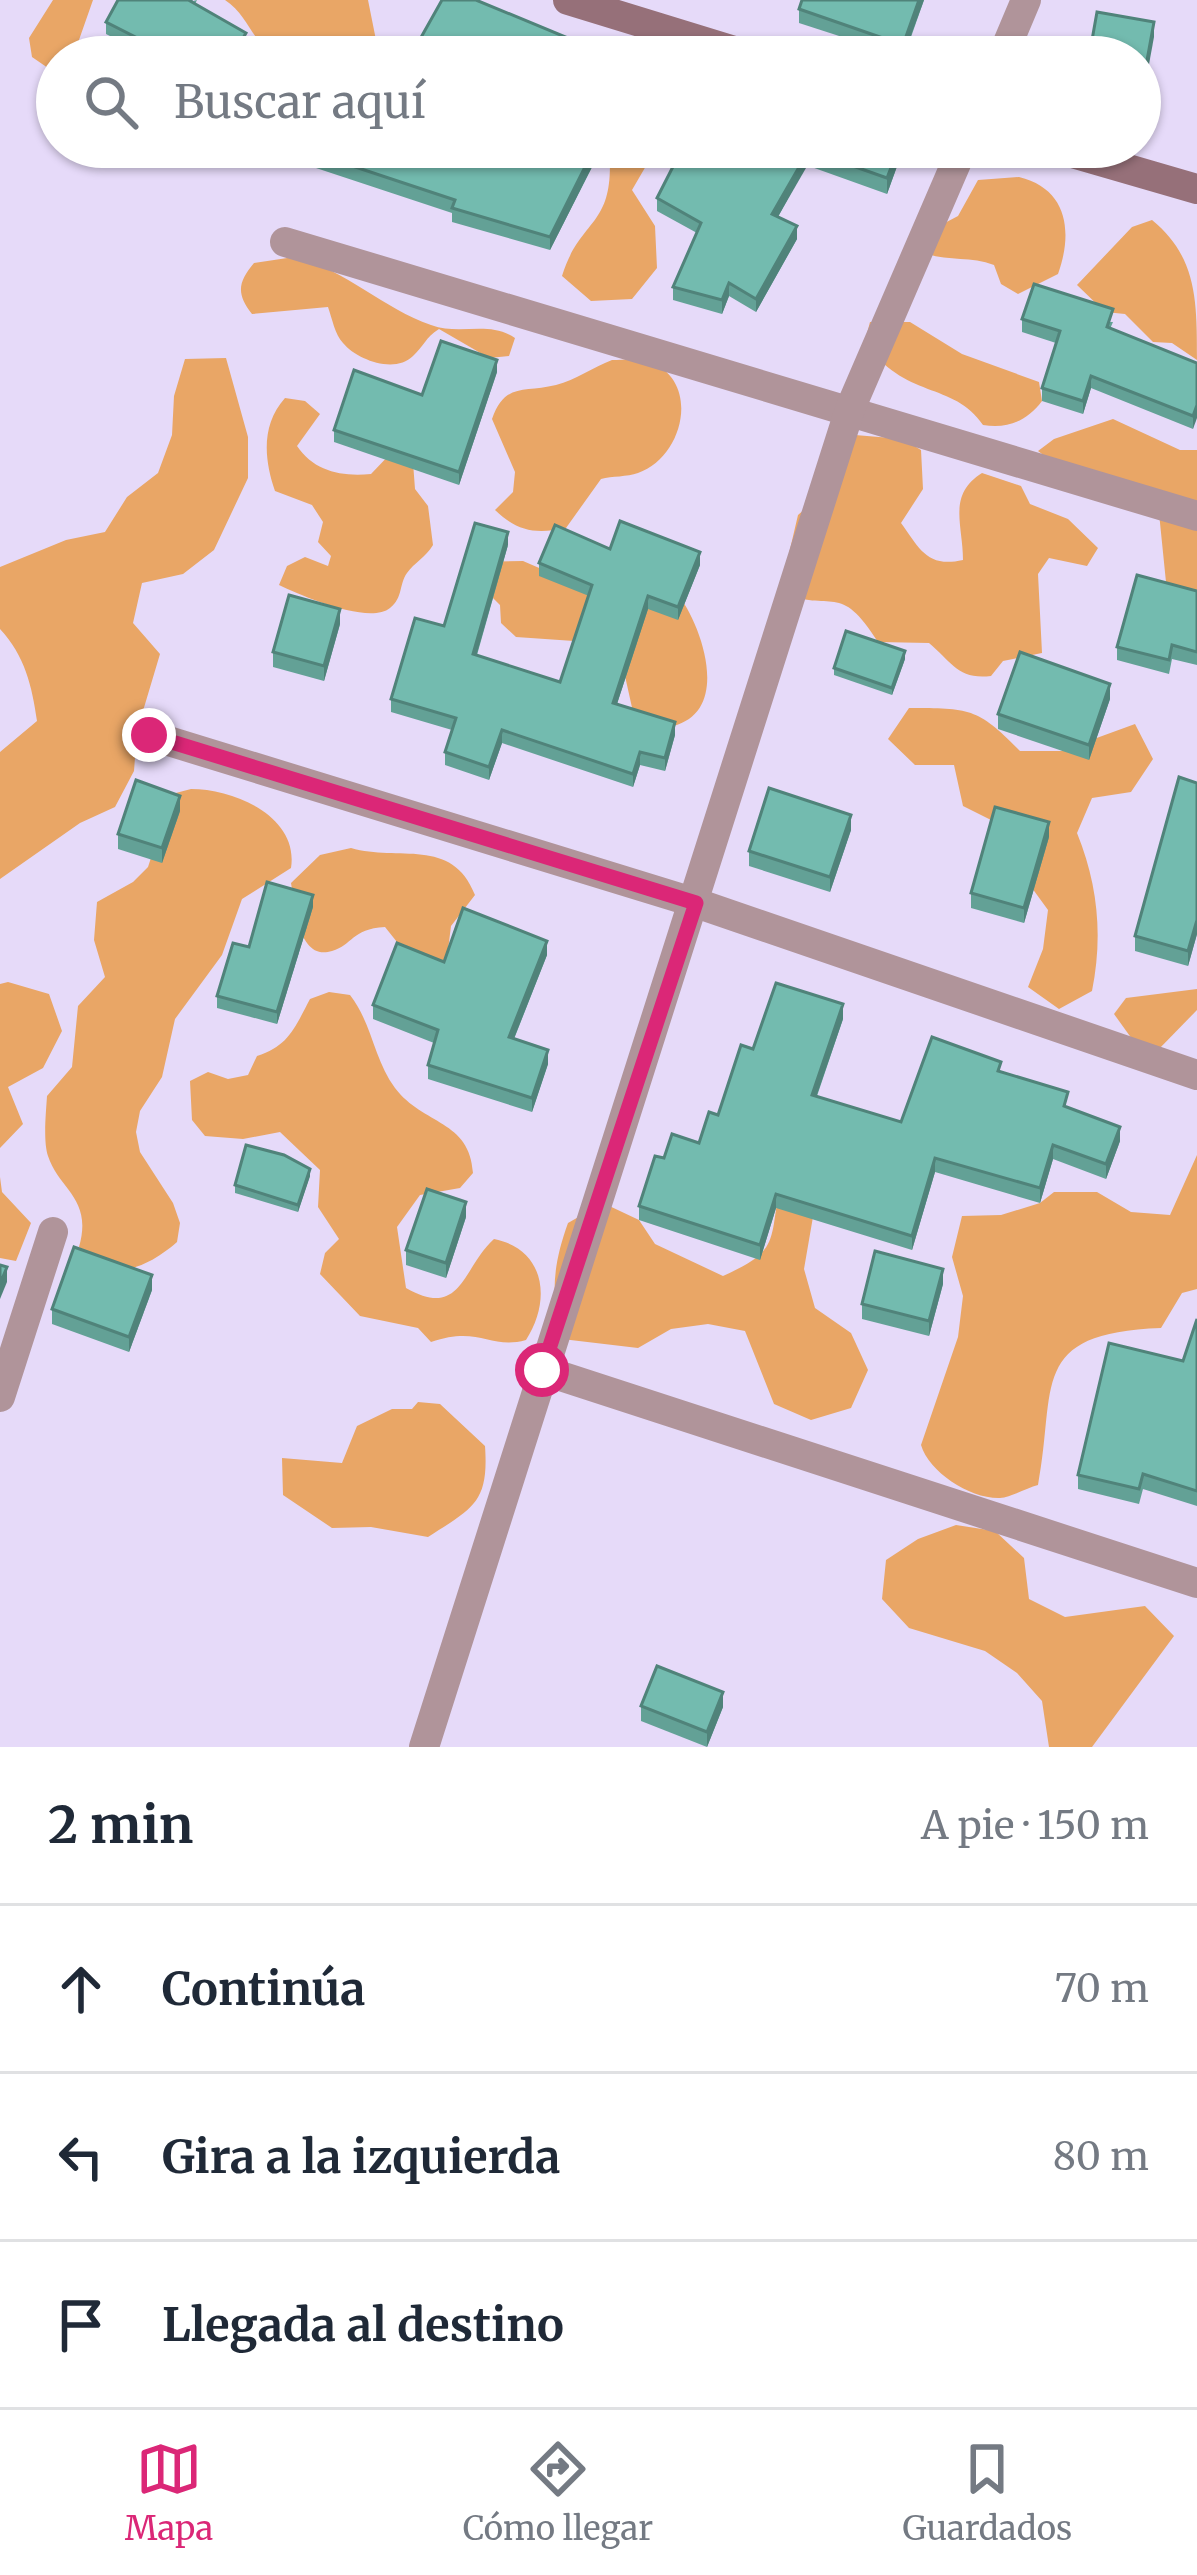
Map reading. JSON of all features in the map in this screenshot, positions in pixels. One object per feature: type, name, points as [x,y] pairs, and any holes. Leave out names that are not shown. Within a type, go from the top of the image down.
[{"type":"street","points":[[568,0],[685,36]]},
{"type":"street","points":[[1011,36],[1026,0]]},
{"type":"street","points":[[424,1747],[850,409],[954,168]]},
{"type":"street","points":[[1124,168],[1197,189]]},
{"type":"street","points":[[285,242],[1197,516]]},
{"type":"street","points":[[149,735],[696,903],[1197,1075]]},
{"type":"street","points":[[0,1397],[53,1232]]},
{"type":"street","points":[[542,1370],[1197,1583]]},
{"type":"shaded area","points":[[53,0],[93,0],[80,36],[36,36],[36,60],[29,38]]},
{"type":"shaded area","points":[[225,0],[368,0],[375,36],[255,36]]},
{"type":"shaded area","points":[[610,168],[645,168],[632,190],[655,226],[657,268],[632,299],[591,301],[562,276],[602,208]]},
{"type":"shaded area","points":[[1019,177],[1048,191],[1062,214],[1065,243],[1058,274],[1018,294],[1001,284],[994,265],[918,250],[939,226],[958,216],[978,180]]},
{"type":"shaded area","points":[[1152,220],[1186,265],[1196,318],[1197,360],[1172,343],[1153,342],[1125,314],[1105,312],[1077,285],[1132,227]]},
{"type":"shaded area","points":[[294,257],[331,271],[431,325],[505,333],[515,338],[509,356],[489,358],[439,329],[405,361],[376,363],[343,343],[328,307],[252,314],[241,294],[242,282],[254,263]]},
{"type":"shaded area","points":[[870,322],[910,322],[962,354],[1039,382],[1042,401],[1016,422],[983,425],[958,402],[911,382],[880,360],[865,341]]},
{"type":"shaded area","points":[[226,358],[248,437],[248,478],[214,550],[183,574],[142,583],[133,623],[160,654],[137,731],[134,771],[115,807],[80,823],[0,879],[0,752],[37,721],[26,672],[0,629],[0,567],[66,540],[105,532],[127,497],[158,473],[172,435],[174,396],[185,359]]},
{"type":"shaded area","points":[[612,360],[650,362],[676,386],[680,419],[666,452],[638,473],[601,479],[566,528],[536,531],[512,523],[495,510],[513,492],[515,472],[492,419],[497,407],[517,391],[563,383]]},
{"type":"shaded area","points":[[285,398],[305,401],[320,414],[297,446],[329,470],[371,474],[393,451],[412,449],[415,489],[428,506],[433,545],[407,573],[390,608],[352,611],[279,585],[287,566],[305,557],[328,566],[331,556],[318,542],[323,522],[312,505],[275,491],[271,479],[268,431]]},
{"type":"shaded area","points":[[1113,419],[1180,450],[1197,450],[1197,601],[1166,582],[1158,503],[1054,463],[1038,451],[1054,439]]},
{"type":"shaded area","points":[[843,434],[903,439],[921,450],[923,489],[901,523],[933,559],[963,560],[961,501],[964,491],[982,473],[1021,486],[1030,504],[1068,519],[1098,548],[1087,566],[1049,558],[1038,574],[1042,653],[1003,661],[991,676],[971,675],[929,643],[878,642],[844,605],[780,592],[798,515],[814,501]]},
{"type":"shaded area","points":[[523,561],[560,577],[676,592],[695,623],[706,665],[702,703],[691,717],[673,726],[635,721],[623,667],[574,641],[516,637],[501,623],[500,605],[486,591],[478,562]]},
{"type":"shaded area","points":[[909,708],[972,713],[1020,751],[1061,751],[1135,724],[1153,759],[1131,792],[1092,798],[1077,833],[1096,911],[1092,991],[1059,1009],[1028,987],[1043,949],[1048,910],[1024,877],[1029,839],[963,806],[954,765],[915,765],[888,739]]},
{"type":"shaded area","points":[[191,789],[226,794],[260,809],[285,834],[291,868],[242,899],[222,955],[175,1019],[162,1077],[140,1111],[136,1132],[140,1152],[173,1203],[180,1223],[177,1242],[153,1260],[115,1269],[90,1259],[79,1247],[82,1217],[46,1150],[47,1096],[72,1067],[78,1006],[105,977],[94,940],[97,902],[133,882],[148,867],[172,794]]},
{"type":"shaded area","points":[[351,848],[438,858],[465,877],[475,895],[451,926],[446,966],[409,957],[385,927],[365,931],[332,951],[321,952],[305,940],[291,883],[320,855]]},
{"type":"shaded area","points":[[0,984],[49,994],[62,1031],[43,1068],[8,1087],[23,1124],[0,1148]]},
{"type":"shaded area","points":[[1197,989],[1197,1010],[1157,1051],[1137,1046],[1114,1014],[1126,998]]},
{"type":"shaded area","points":[[329,992],[350,995],[395,1088],[454,1133],[470,1156],[473,1173],[460,1188],[420,1195],[397,1227],[406,1288],[439,1298],[450,1294],[494,1239],[511,1245],[524,1253],[539,1278],[539,1309],[526,1340],[461,1336],[431,1342],[418,1328],[360,1316],[320,1274],[325,1253],[339,1239],[318,1207],[320,1170],[280,1132],[243,1139],[205,1136],[192,1120],[190,1081],[208,1072],[228,1079],[248,1075],[257,1056],[277,1047],[290,1034],[310,999]]},
{"type":"shaded area","points":[[1197,1155],[1197,1289],[1182,1293],[1161,1328],[1118,1332],[1088,1341],[1068,1354],[1050,1394],[1038,1485],[1004,1497],[988,1497],[942,1474],[921,1445],[958,1337],[963,1296],[952,1257],[962,1216],[1001,1215],[1040,1203],[1054,1192],[1097,1192],[1131,1212],[1170,1215]]},
{"type":"shaded area","points":[[0,1177],[2,1192],[31,1223],[16,1261],[0,1258]]},
{"type":"shaded area","points":[[819,1182],[804,1269],[815,1308],[851,1333],[868,1370],[851,1408],[811,1420],[774,1404],[745,1331],[708,1324],[671,1329],[638,1348],[562,1339],[555,1280],[568,1223],[603,1203],[639,1220],[655,1244],[723,1276],[754,1259],[769,1243],[780,1186]]},
{"type":"shaded area","points":[[418,1402],[440,1404],[485,1446],[481,1492],[456,1519],[428,1537],[371,1527],[332,1528],[283,1495],[282,1458],[342,1463],[357,1426],[392,1409],[412,1409]]},
{"type":"shaded area","points":[[956,1525],[995,1531],[1024,1558],[1029,1599],[1065,1617],[1145,1606],[1174,1636],[1092,1747],[1049,1747],[1042,1701],[1017,1673],[985,1651],[909,1628],[882,1599],[886,1560],[918,1539]]},
{"type":"building","points":[[118,0],[191,0],[246,33],[134,36],[106,22]]},
{"type":"building","points":[[442,0],[476,0],[563,36],[422,36]]},
{"type":"building","points":[[802,0],[919,0],[906,36],[877,36],[799,9]]},
{"type":"building","points":[[1097,12],[1154,22],[1151,36],[1093,36]]},
{"type":"building","points":[[358,168],[584,168],[550,237],[452,208],[455,200]]},
{"type":"building","points":[[672,168],[799,168],[772,214],[797,226],[756,299],[729,283],[722,300],[673,287],[701,223],[657,198]]},
{"type":"building","points":[[859,168],[891,168],[887,178]]},
{"type":"building","points":[[1034,284],[1113,309],[1107,327],[1197,363],[1193,416],[1091,376],[1083,401],[1042,388],[1060,331],[1022,319]]},
{"type":"building","points":[[441,341],[497,360],[459,472],[334,430],[354,370],[422,395]]},
{"type":"building","points":[[620,521],[700,552],[678,607],[648,596],[613,703],[675,722],[665,758],[640,752],[633,774],[502,730],[489,767],[445,752],[456,718],[391,699],[415,618],[444,626],[475,523],[508,532],[473,654],[560,682],[592,585],[539,563],[555,525],[610,549]]},
{"type":"building","points":[[1137,575],[1197,591],[1197,652],[1172,645],[1169,660],[1117,647]]},
{"type":"building","points":[[289,595],[340,609],[324,666],[273,652]]},
{"type":"building","points":[[846,631],[905,651],[892,688],[834,668]]},
{"type":"building","points":[[1020,652],[1110,684],[1089,745],[998,714]]},
{"type":"building","points":[[1179,777],[1197,783],[1197,920],[1188,951],[1135,936]]},
{"type":"building","points":[[136,780],[180,796],[162,848],[118,834]]},
{"type":"building","points":[[769,788],[851,815],[830,877],[749,851]]},
{"type":"building","points":[[995,807],[1049,822],[1024,908],[971,893]]},
{"type":"building","points":[[267,882],[313,895],[277,1012],[217,996],[233,943],[249,947]]},
{"type":"building","points":[[463,908],[547,941],[509,1037],[548,1050],[532,1098],[428,1065],[438,1030],[373,1005],[397,943],[444,962]]},
{"type":"building","points":[[776,983],[843,1004],[812,1095],[901,1122],[932,1037],[1001,1062],[998,1071],[1068,1092],[1064,1106],[1120,1127],[1106,1164],[1053,1145],[1040,1188],[935,1158],[912,1236],[776,1194],[760,1245],[639,1206],[655,1156],[664,1158],[672,1134],[699,1143],[709,1112],[718,1115],[741,1045],[753,1049]]},
{"type":"building","points":[[246,1145],[284,1155],[310,1169],[298,1205],[235,1185]]},
{"type":"building","points":[[427,1189],[466,1202],[446,1263],[406,1250]]},
{"type":"building","points":[[74,1247],[152,1275],[129,1337],[52,1309]]},
{"type":"building","points":[[875,1251],[943,1269],[929,1321],[862,1304]]},
{"type":"building","points":[[1197,1319],[1197,1491],[1143,1474],[1139,1489],[1078,1475],[1109,1343],[1183,1361]]},
{"type":"building","points":[[657,1666],[723,1692],[707,1732],[641,1706]]},
{"type":"route","points":[[149,735],[696,903],[542,1370]]}]
